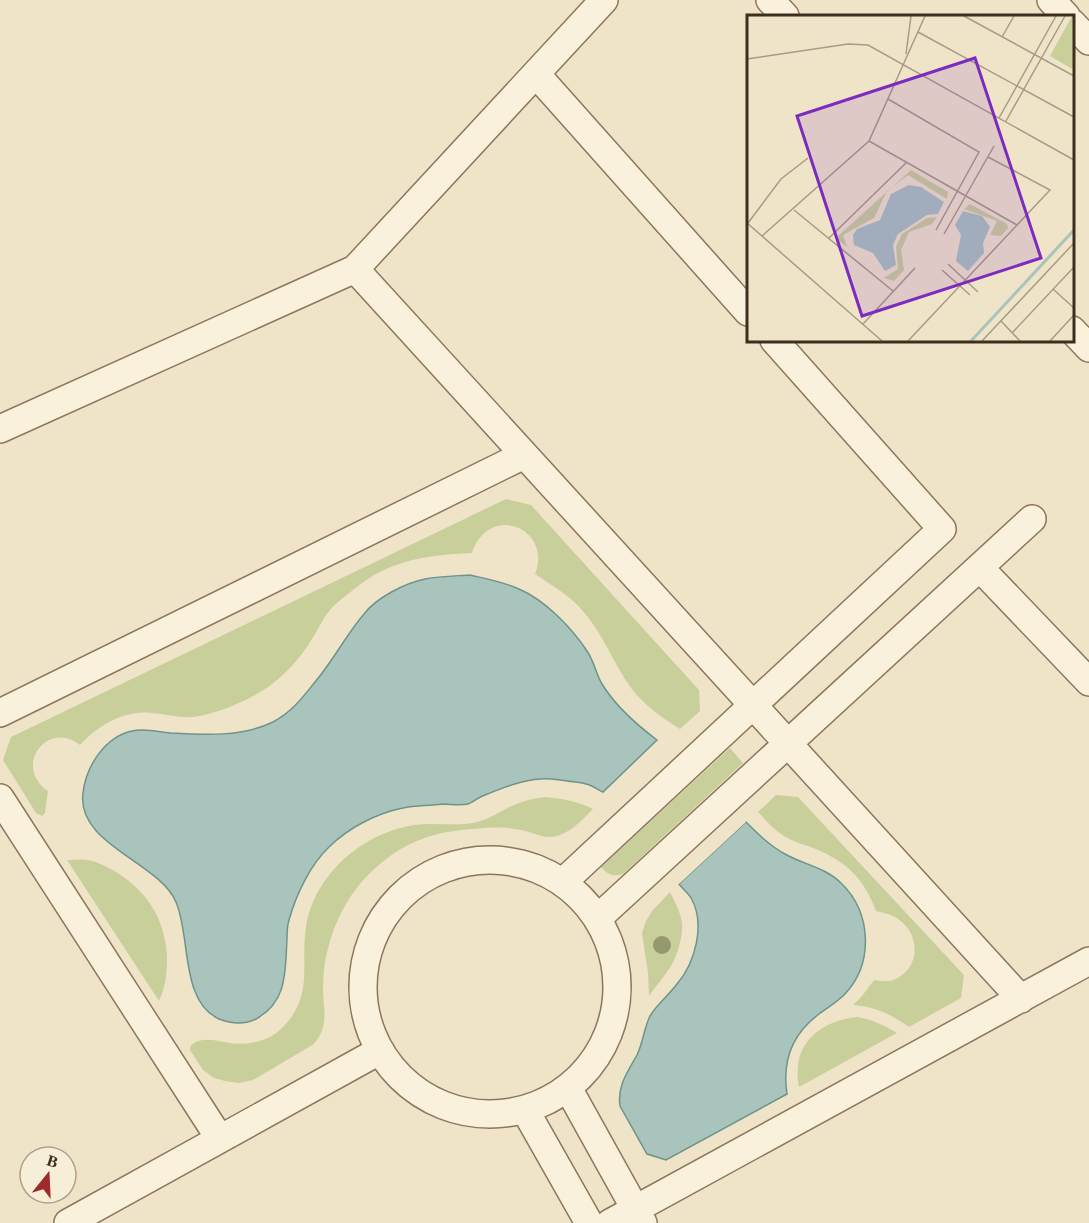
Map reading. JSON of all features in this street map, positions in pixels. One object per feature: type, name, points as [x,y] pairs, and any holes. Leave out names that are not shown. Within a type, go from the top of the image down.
[{"type":"street","points":[[0,429],[355,269],[604,0]]},
{"type":"street","points":[[770,0],[784,15]]},
{"type":"street","points":[[1051,0],[1065,15]]},
{"type":"street","points":[[1074,25],[1089,41]]},
{"type":"street","points":[[536,74],[747,311]]},
{"type":"street","points":[[355,269],[1021,999]]},
{"type":"street","points":[[1074,332],[1089,348]]},
{"type":"street","points":[[563,882],[942,529],[776,342]]},
{"type":"street","points":[[0,713],[524,455]]},
{"type":"street","points":[[598,918],[1032,519]]},
{"type":"street","points":[[980,568],[1089,682]]},
{"type":"street","points":[[0,798],[220,1139]]},
{"type":"street","points":[[490,858],[528,865],[563,882],[583,898],[598,918],[614,952],[619,990],[612,1028],[595,1061],[568,1088],[548,1101],[525,1110],[483,1114],[442,1106],[406,1083],[379,1051],[365,1015],[362,977],[370,940],[389,906],[417,881],[452,864],[490,858]]},
{"type":"street","points":[[610,1223],[639,1216],[1089,961]]},
{"type":"street","points":[[68,1223],[379,1051]]},
{"type":"street","points":[[568,1088],[639,1216]]},
{"type":"street","points":[[525,1110],[589,1223]]},
{"type":"green space","points":[[506,499],[531,505],[699,690],[700,711],[680,729],[654,711],[631,688],[596,628],[582,610],[566,595],[535,574],[538,558],[535,544],[527,534],[517,527],[504,525],[492,528],[480,537],[472,553],[439,555],[409,561],[380,572],[367,580],[329,611],[307,647],[284,674],[270,686],[246,700],[202,716],[132,714],[104,725],[80,745],[68,738],[56,738],[46,742],[38,749],[33,770],[38,781],[48,791],[45,813],[42,816],[36,813],[3,760],[11,737]]},
{"type":"green space","points":[[730,748],[743,763],[623,874],[608,874],[601,867]]},
{"type":"green space","points":[[776,795],[798,797],[964,975],[961,998],[909,1027],[882,1012],[853,1005],[874,980],[893,980],[909,968],[915,951],[911,933],[895,917],[876,911],[860,881],[846,866],[827,854],[785,837],[758,812]]},
{"type":"green space","points":[[545,797],[570,801],[593,809],[575,826],[558,836],[544,837],[521,830],[503,828],[446,832],[412,843],[380,864],[367,876],[346,904],[332,936],[324,971],[324,1024],[314,1044],[253,1080],[239,1083],[225,1081],[214,1078],[203,1070],[190,1050],[191,1045],[205,1040],[237,1044],[266,1039],[284,1026],[293,1014],[303,991],[306,927],[311,908],[330,874],[359,847],[395,830],[422,824],[477,822],[528,800]]},
{"type":"green space","points":[[67,860],[90,861],[113,870],[137,888],[152,907],[163,930],[167,956],[166,979],[159,1001]]},
{"type":"green space","points":[[670,892],[682,920],[681,938],[673,962],[649,996],[642,933],[652,911]]},
{"type":"green space","points":[[858,1017],[878,1023],[897,1033],[799,1087],[799,1059],[810,1038],[831,1024]]},
{"type":"water","points":[[470,575],[513,587],[529,594],[548,607],[581,642],[602,684],[620,708],[657,740],[603,792],[581,783],[550,779],[534,780],[505,787],[468,804],[417,806],[393,810],[354,828],[322,854],[300,891],[288,925],[283,984],[274,1003],[266,1012],[247,1022],[233,1023],[219,1019],[207,1010],[198,998],[192,983],[181,916],[167,888],[105,839],[92,826],[84,811],[85,783],[98,754],[113,739],[137,730],[184,734],[223,734],[249,730],[273,722],[286,714],[301,699],[322,674],[357,622],[376,602],[417,581],[436,577]]},
{"type":"water","points":[[746,822],[764,840],[780,851],[828,873],[851,895],[859,909],[863,923],[865,939],[861,969],[854,983],[844,995],[810,1022],[796,1039],[786,1070],[787,1094],[666,1160],[647,1154],[620,1106],[620,1092],[639,1050],[650,1016],[674,988],[689,965],[693,954],[698,919],[690,896],[679,884]]},
{"type":"pier","points":[[744,820],[746,822],[679,884],[677,882]]}]
